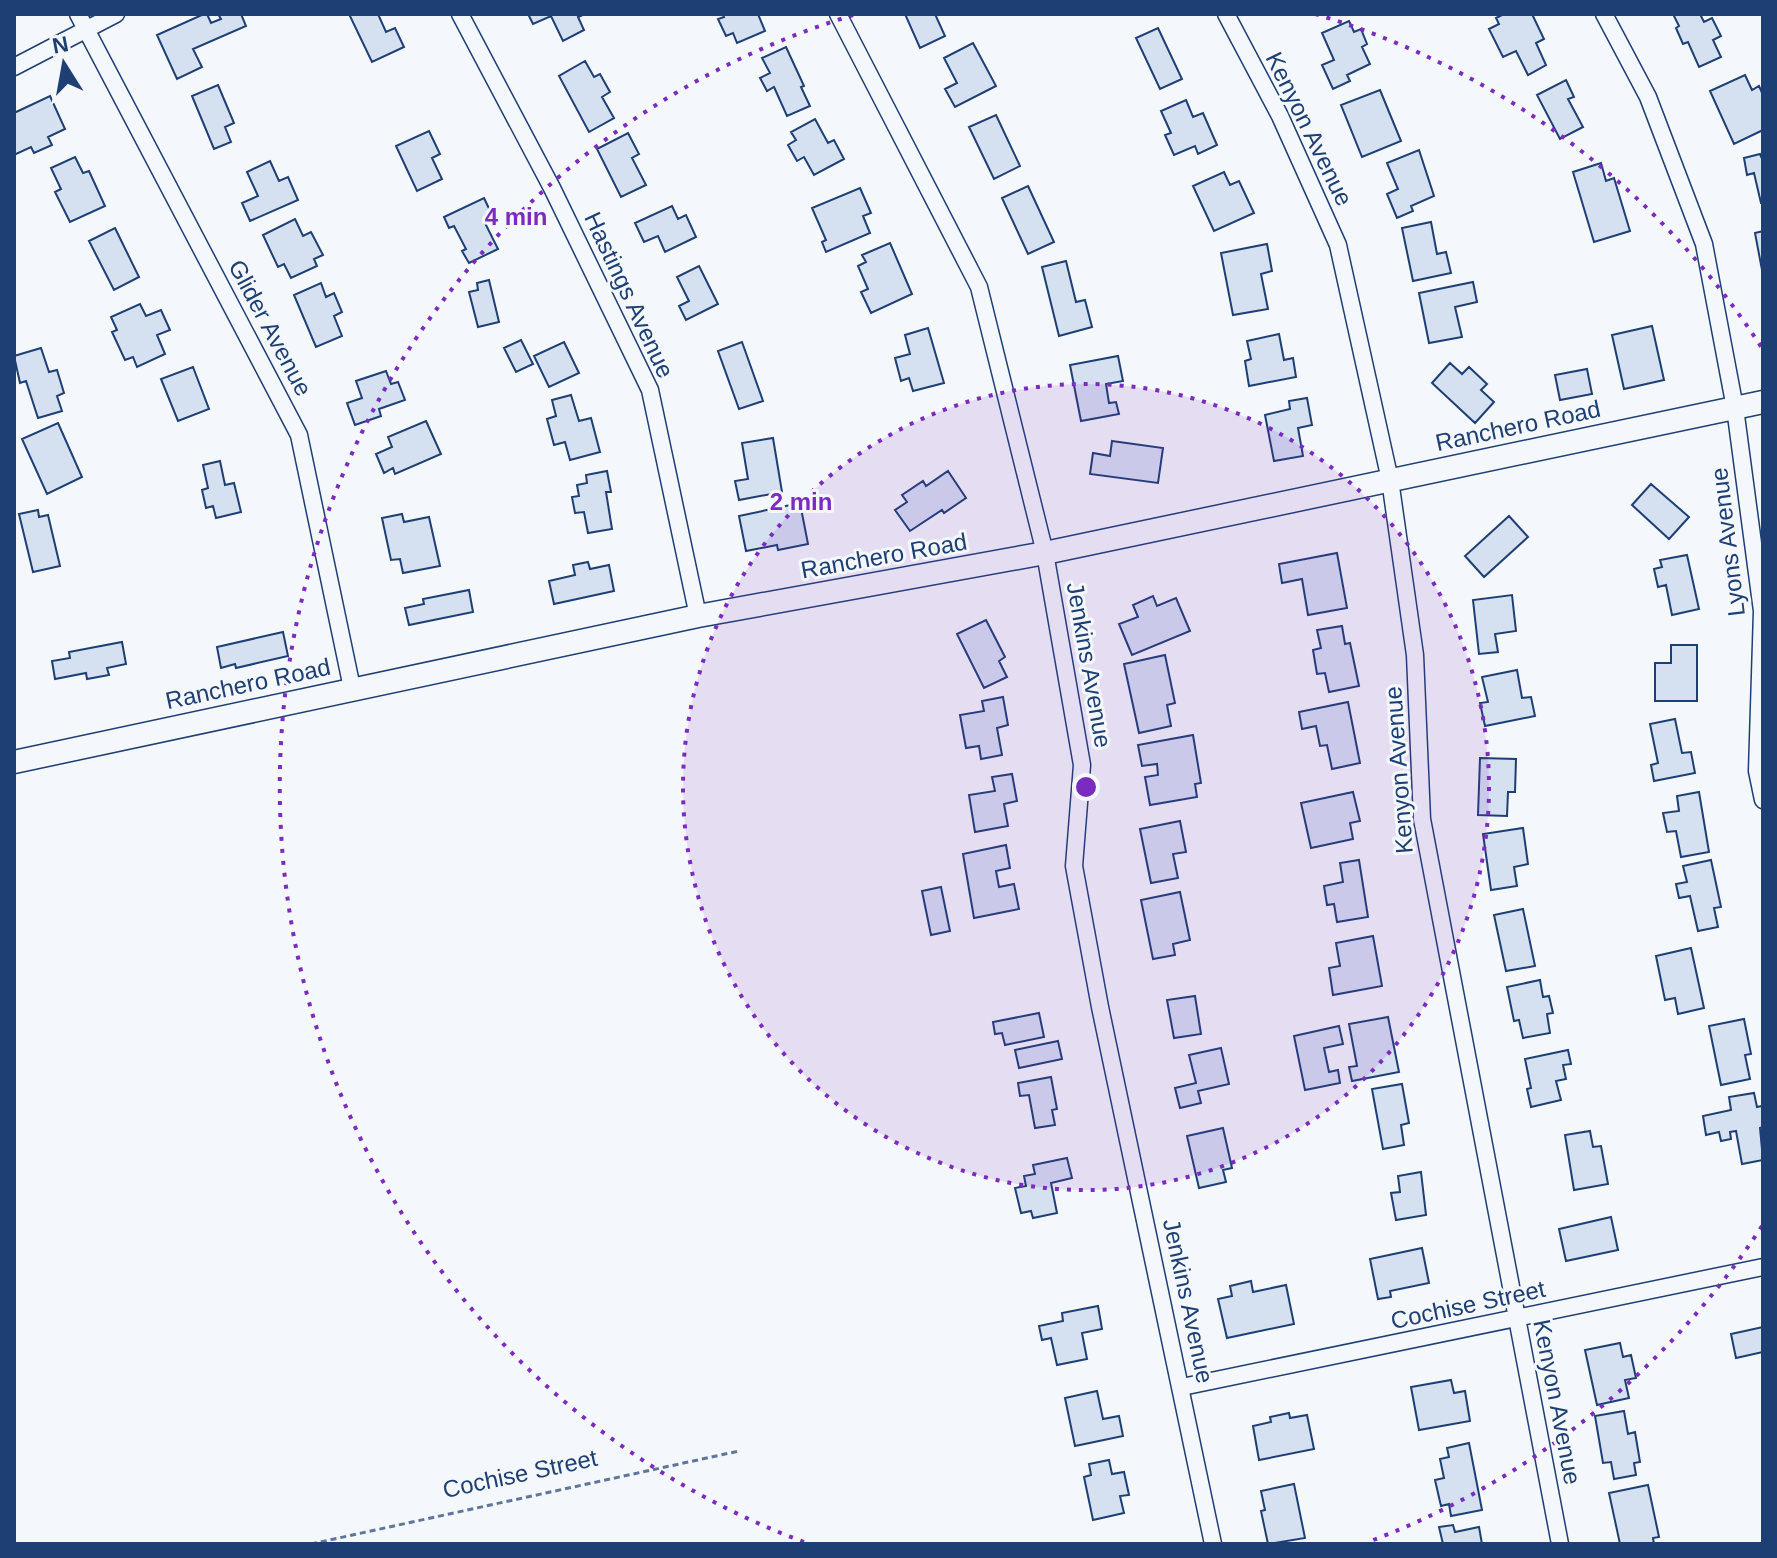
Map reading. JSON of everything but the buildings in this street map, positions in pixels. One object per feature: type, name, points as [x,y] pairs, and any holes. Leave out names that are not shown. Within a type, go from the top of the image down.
[{"type":"main road","name":"Ranchero Road","points":[[14,759],[698,616],[1045,553],[1763,402]]},
{"type":"street","name":"Glider Avenue","points":[[78,14],[299,435],[352,688]]},
{"type":"street","points":[[14,67],[116,14]]},
{"type":"street","name":"Hastings Avenue","points":[[460,14],[552,188],[650,390],[698,616]]},
{"type":"street","name":"Jenkins Avenue","points":[[838,14],[979,287],[1045,553],[1082,765],[1074,866],[1100,1007],[1213,1544]]},
{"type":"street","name":"Kenyon Avenue","points":[[1226,14],[1280,116],[1338,245],[1390,480],[1415,655],[1422,819],[1560,1544]]},
{"type":"street","name":"Lyons Avenue","points":[[1604,14],[1648,97],[1704,244],[1735,408],[1762,611],[1757,771],[1763,800]]},
{"type":"street","name":"Cochise Street","points":[[1182,1387],[1763,1267]]},
{"type":"path","name":"Cochise Street","points":[[311,1544],[739,1451]]}]
